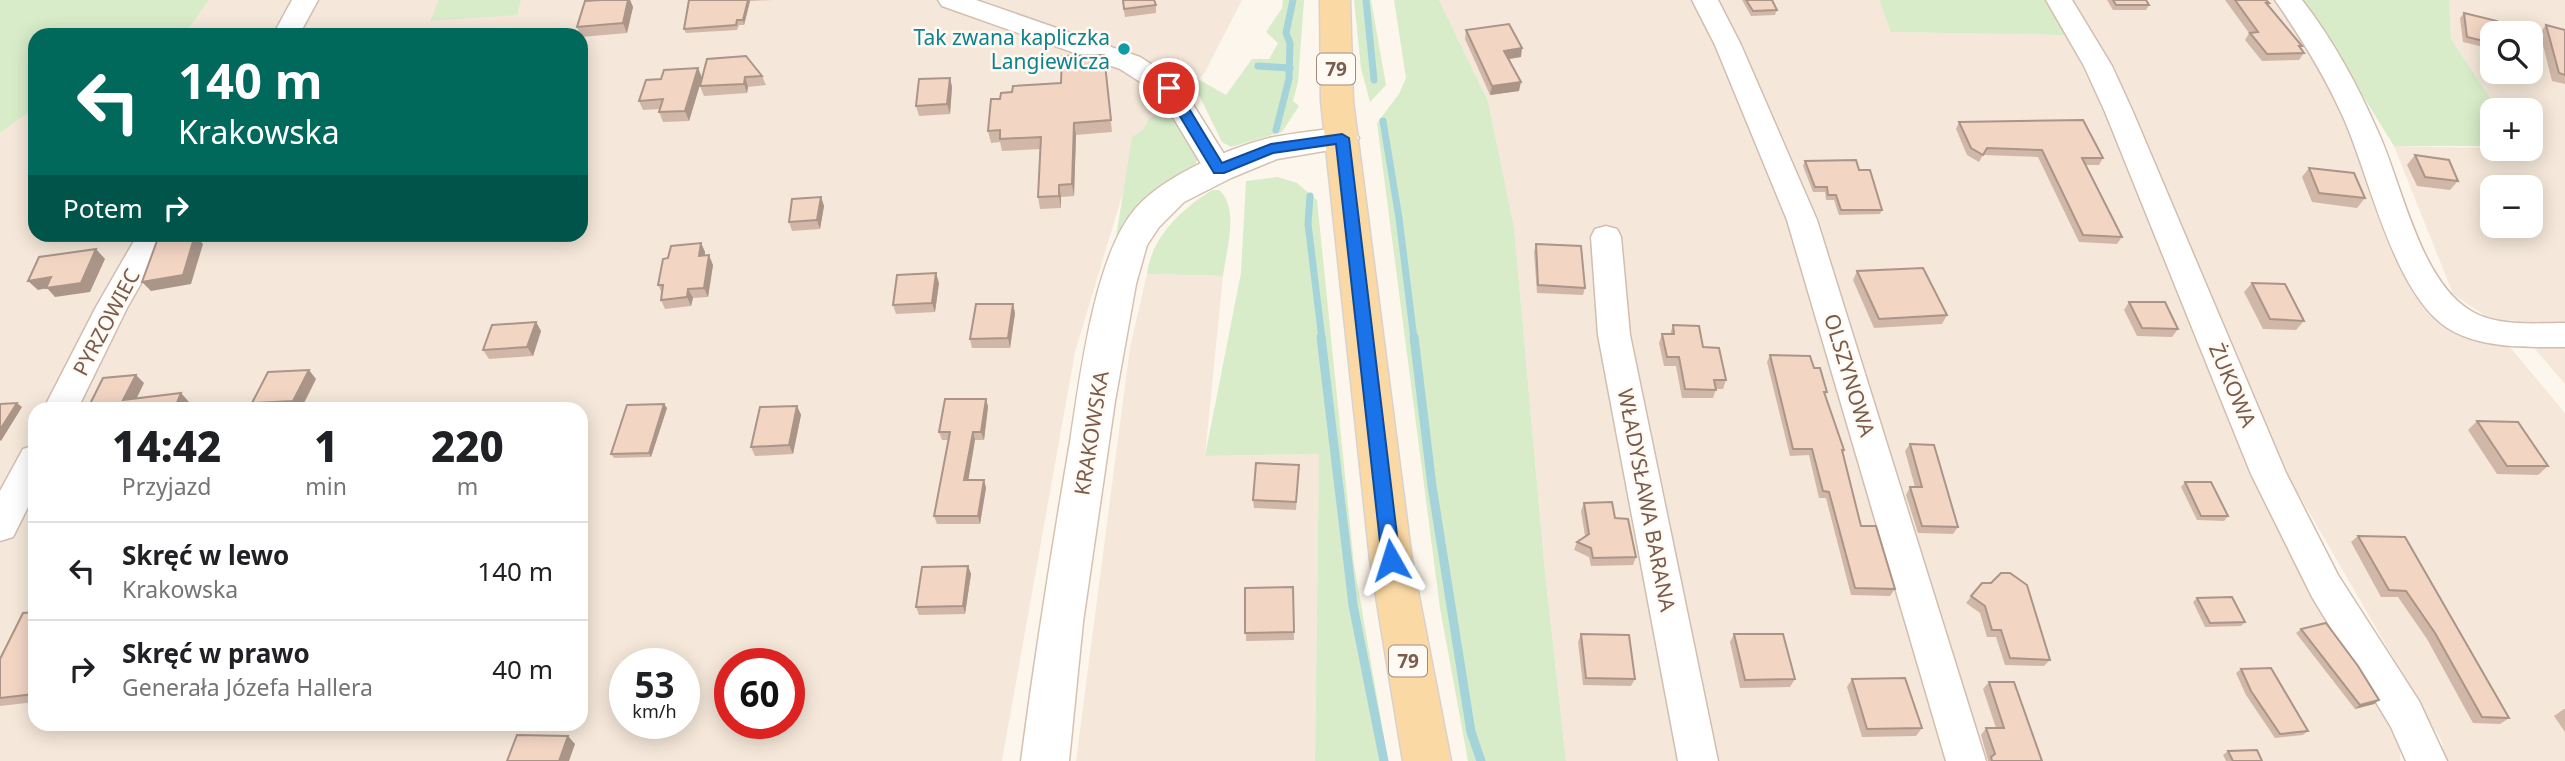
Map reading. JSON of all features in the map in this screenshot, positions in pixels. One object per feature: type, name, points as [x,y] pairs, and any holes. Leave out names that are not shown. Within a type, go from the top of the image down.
[{"type":"main road","name":"79","points":[[1335,0],[1337,101],[1391,560],[1427,761]]},
{"type":"street","points":[[290,28],[305,0]]},
{"type":"street","points":[[951,0],[1130,63],[1150,73],[1169,88],[1228,167]]},
{"type":"street","name":"OLSZYNOWA","points":[[1705,0],[1728,45],[1802,220],[1966,761]]},
{"type":"street","name":"ŻUKOWA","points":[[2059,0],[2098,65],[2114,101],[2269,474],[2325,586],[2405,714],[2427,761]]},
{"type":"street","points":[[2288,0],[2317,37],[2336,72],[2379,168],[2400,232],[2435,300],[2461,320],[2512,335],[2565,335]]},
{"type":"street","name":"KRAKOWSKA","points":[[1045,761],[1061,622],[1101,367],[1130,243],[1147,218],[1172,194],[1228,167],[1289,162],[1343,153]]},
{"type":"street","name":"WŁADYSŁAWA BARANA","points":[[1606,237],[1614,335],[1698,761]]},
{"type":"street","name":"PYRZOWIEC","points":[[64,402],[112,307],[149,242]]},
{"type":"street","points":[[0,526],[28,472]]},
{"type":"shaded area","points":[[209,0],[1242,0],[1205,72],[1175,107],[1125,186],[1075,352],[1002,761],[0,761],[0,133],[28,113],[28,242],[588,242],[588,28],[189,28]]},
{"type":"shaded area","points":[[1439,0],[1879,0],[1892,32],[2065,35],[2102,103],[2400,737],[2400,761],[1566,761],[1545,572],[1514,227],[1488,101]]},
{"type":"shaded area","points":[[2071,0],[2277,0],[2297,27],[2339,106],[2423,297],[2504,340],[2565,413],[2565,761],[2444,761],[2442,742],[2287,474],[2120,93]]},
{"type":"shaded area","points":[[2449,0],[2565,0],[2565,324],[2490,319],[2453,294],[2394,146],[2480,148],[2480,161],[2543,161],[2543,98],[2490,98],[2481,84],[2543,84],[2543,21],[2480,21],[2480,83],[2451,39]]},
{"type":"shaded area","points":[[1147,274],[1223,276],[1205,456],[1319,454],[1315,761],[1076,761],[1130,347]]},
{"type":"shaded area","points":[[2529,342],[2565,342],[2565,384]]},
{"type":"green space","points":[[0,0],[209,0],[189,28],[28,28],[28,113],[0,133]]},
{"type":"green space","points":[[439,0],[521,0],[517,15],[430,21]]},
{"type":"green space","points":[[1283,0],[1304,0],[1298,82],[1293,101],[1299,106],[1282,132],[1231,147],[1222,142],[1200,97],[1169,67],[1174,65],[1226,95],[1252,59],[1269,59],[1278,43],[1266,32],[1282,8]]},
{"type":"green space","points":[[1354,0],[1371,0],[1386,85],[1370,102],[1361,68]]},
{"type":"green space","points":[[1394,0],[1439,0],[1488,101],[1514,227],[1545,572],[1566,761],[1468,761],[1440,608],[1377,123],[1399,94],[1406,78]]},
{"type":"green space","points":[[1879,0],[2045,0],[2065,35],[1891,32]]},
{"type":"green space","points":[[2297,0],[2449,0],[2451,39],[2490,98],[2480,98],[2480,146],[2394,146],[2319,25]]},
{"type":"green space","points":[[1161,114],[1175,118],[1197,159],[1196,166],[1131,218],[1115,243],[1132,137],[1143,130],[1149,118]]},
{"type":"green space","points":[[1278,177],[1297,183],[1317,200],[1354,564],[1388,761],[1315,761],[1319,454],[1205,456],[1241,273],[1246,181]]},
{"type":"green space","points":[[1212,190],[1219,190],[1229,208],[1230,230],[1223,276],[1147,274],[1155,248],[1170,225],[1189,206]]},
{"type":"building","points":[[628,0],[623,23],[577,27],[585,1]]},
{"type":"building","points":[[689,0],[748,0],[743,20],[737,20],[736,25],[684,29]]},
{"type":"building","points":[[1123,0],[1154,0],[1156,5],[1124,9]]},
{"type":"building","points":[[1746,0],[1772,0],[1777,10],[1753,11]]},
{"type":"building","points":[[2113,0],[2146,0],[2149,5],[2116,5]]},
{"type":"building","points":[[2235,0],[2266,0],[2302,46],[2299,46],[2304,53],[2267,54],[2250,33],[2258,32]]},
{"type":"building","points":[[2464,13],[2497,21],[2480,21],[2480,40],[2467,37]]},
{"type":"building","points":[[1509,24],[1522,48],[1504,51],[1521,82],[1492,86],[1466,30]]},
{"type":"building","points":[[2546,25],[2565,30],[2565,75],[2559,73]]},
{"type":"building","points":[[1104,55],[1111,120],[1074,123],[1072,184],[1059,185],[1059,196],[1038,197],[1041,137],[1000,139],[1000,130],[988,131],[991,99],[1000,99],[1001,93],[1012,92],[1013,86],[1061,83],[1062,56]]},
{"type":"building","points":[[746,56],[762,76],[745,77],[744,84],[700,86],[707,59]]},
{"type":"building","points":[[698,68],[685,111],[659,112],[663,99],[639,101],[646,80],[661,79],[664,70]]},
{"type":"building","points":[[950,78],[947,104],[916,106],[919,79]]},
{"type":"building","points":[[2083,120],[2103,158],[2082,158],[2122,237],[2083,235],[2042,150],[1987,148],[1983,155],[1971,148],[1959,122]]},
{"type":"building","points":[[2415,155],[2449,160],[2458,181],[2425,177]]},
{"type":"building","points":[[1856,160],[1859,170],[1870,170],[1882,210],[1841,210],[1836,195],[1828,195],[1827,187],[1815,187],[1805,161]]},
{"type":"building","points":[[2309,168],[2354,173],[2365,198],[2319,193]]},
{"type":"building","points":[[821,197],[817,220],[789,222],[792,199]]},
{"type":"building","points":[[157,242],[193,242],[183,275],[142,282]]},
{"type":"building","points":[[701,243],[699,256],[709,255],[704,288],[688,289],[687,297],[661,300],[663,285],[658,285],[663,259],[668,258],[671,246]]},
{"type":"building","points":[[1536,244],[1581,246],[1585,288],[1538,285]]},
{"type":"building","points":[[96,249],[81,283],[46,288],[51,277],[28,281],[39,257]]},
{"type":"building","points":[[1923,268],[1947,315],[1879,319],[1857,271]]},
{"type":"building","points":[[936,273],[932,303],[893,305],[897,275]]},
{"type":"building","points":[[2252,283],[2285,284],[2304,321],[2270,319]]},
{"type":"building","points":[[2129,302],[2165,302],[2178,329],[2142,328]]},
{"type":"building","points":[[976,304],[1013,304],[1008,338],[970,339]]},
{"type":"building","points":[[536,322],[527,347],[483,350],[492,325]]},
{"type":"building","points":[[1673,325],[1699,326],[1703,347],[1719,348],[1726,380],[1714,380],[1716,390],[1685,389],[1679,357],[1667,357],[1662,334],[1674,334]]},
{"type":"building","points":[[1770,355],[1810,356],[1814,368],[1820,368],[1827,392],[1824,392],[1844,450],[1861,526],[1876,526],[1895,589],[1855,588],[1829,492],[1823,491],[1812,449],[1793,449]]},
{"type":"building","points":[[309,370],[293,401],[253,402],[268,372]]},
{"type":"building","points":[[136,375],[123,400],[181,393],[177,402],[91,402],[103,378]]},
{"type":"building","points":[[945,399],[986,399],[981,432],[973,432],[964,480],[984,480],[978,516],[934,516],[950,432],[939,432]]},
{"type":"building","points":[[17,403],[0,430],[0,404]]},
{"type":"building","points":[[664,404],[649,453],[611,454],[627,405]]},
{"type":"building","points":[[797,406],[789,445],[751,447],[760,407]]},
{"type":"building","points":[[2477,421],[2518,422],[2548,466],[2507,466]]},
{"type":"building","points":[[1910,444],[1934,445],[1958,527],[1922,526],[1910,487],[1922,487]]},
{"type":"building","points":[[1256,463],[1299,465],[1296,502],[1253,500]]},
{"type":"building","points":[[2185,482],[2211,482],[2228,516],[2201,516]]},
{"type":"building","points":[[1612,502],[1615,518],[1628,519],[1636,557],[1593,558],[1591,548],[1577,542],[1589,534],[1584,503]]},
{"type":"building","points":[[2358,536],[2405,537],[2509,718],[2482,717],[2435,633],[2406,591],[2389,590]]},
{"type":"building","points":[[968,566],[963,606],[916,607],[922,567]]},
{"type":"building","points":[[2001,573],[2010,573],[2027,585],[2050,660],[2010,658],[2001,630],[1992,630],[1985,606],[1971,596],[1982,583],[1991,583]]},
{"type":"building","points":[[1293,587],[1294,632],[1245,633],[1245,588]]},
{"type":"building","points":[[2232,597],[2245,622],[2210,623],[2197,598]]},
{"type":"building","points":[[23,613],[28,613],[28,695],[0,698],[0,659]]},
{"type":"building","points":[[2326,623],[2379,700],[2360,705],[2301,629]]},
{"type":"building","points":[[1581,634],[1629,635],[1635,679],[1586,678]]},
{"type":"building","points":[[1734,634],[1783,634],[1795,679],[1745,680]]},
{"type":"building","points":[[2271,668],[2308,731],[2280,734],[2251,691],[2241,669]]},
{"type":"building","points":[[1905,678],[1922,728],[1867,729],[1852,679]]},
{"type":"building","points":[[1989,682],[2014,682],[2042,761],[1992,761],[1991,757],[1995,754],[1986,728],[2004,728]]},
{"type":"building","points":[[517,735],[568,736],[559,761],[507,761]]},
{"type":"building","points":[[2257,750],[2262,761],[2233,761],[2228,751]]},
{"type":"waterway","points":[[1289,68],[1290,43],[1286,33],[1293,0]]},
{"type":"waterway","points":[[1366,0],[1374,80]]},
{"type":"waterway","points":[[1258,66],[1289,68]]},
{"type":"waterway","points":[[1276,130],[1289,68]]},
{"type":"waterway","points":[[1383,121],[1399,218],[1414,339]]},
{"type":"waterway","points":[[1310,196],[1308,224],[1322,339]]},
{"type":"waterway","points":[[1321,337],[1353,605],[1384,761]]},
{"type":"waterway","points":[[1414,337],[1432,486],[1471,732],[1481,761]]},
{"type":"place","name":"Tak zwana kapliczka Langiewicza","points":[[1124,49]]},
{"type":"route","points":[[1169,88],[1219,170],[1271,149],[1342,138],[1391,560]]}]
